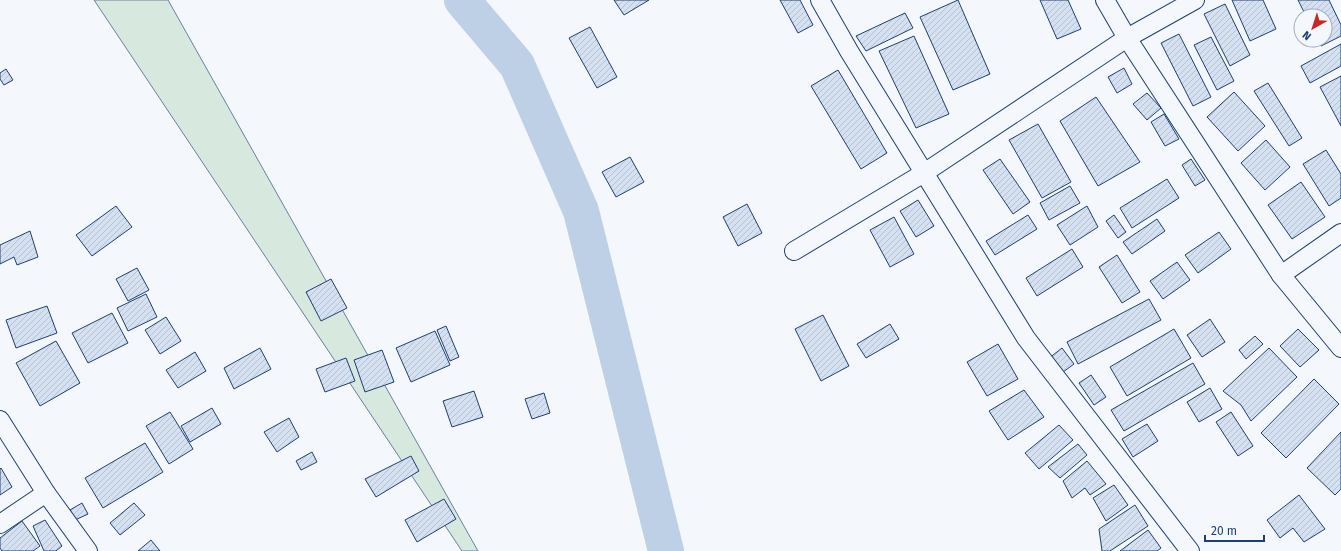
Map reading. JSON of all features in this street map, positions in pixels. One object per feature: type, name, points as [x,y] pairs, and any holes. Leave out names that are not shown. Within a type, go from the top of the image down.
[{"type":"street","points":[[820,0],[849,51],[1026,338],[1190,551]]},
{"type":"street","points":[[1105,0],[1127,38],[1281,275],[1341,348]]},
{"type":"street","points":[[794,251],[924,173],[1127,38],[1195,0]]},
{"type":"street","points":[[1281,275],[1341,233]]},
{"type":"street","points":[[0,420],[46,493],[88,551]]},
{"type":"street","points":[[0,524],[46,493]]},
{"type":"shaded area","points":[[94,0],[168,0],[478,551],[462,551]]},
{"type":"building","points":[[614,0],[649,0],[624,15]]},
{"type":"building","points":[[780,0],[800,0],[813,25],[798,33]]},
{"type":"building","points":[[958,0],[990,74],[953,90],[920,17]]},
{"type":"building","points":[[1040,0],[1068,0],[1081,29],[1057,39]]},
{"type":"building","points":[[1232,0],[1263,0],[1276,29],[1250,41]]},
{"type":"building","points":[[1298,0],[1329,0],[1333,8],[1302,8]]},
{"type":"building","points":[[1225,4],[1250,55],[1230,66],[1204,14]]},
{"type":"building","points":[[1333,8],[1341,25],[1341,36],[1333,40]]},
{"type":"building","points":[[905,13],[913,28],[866,51],[856,36]]},
{"type":"building","points":[[590,27],[617,77],[597,88],[569,38]]},
{"type":"building","points":[[1179,34],[1211,97],[1193,106],[1161,43]]},
{"type":"building","points":[[914,36],[949,114],[916,128],[879,51]]},
{"type":"building","points":[[1211,37],[1234,81],[1217,90],[1194,45]]},
{"type":"building","points":[[1341,44],[1341,66],[1310,83],[1301,66]]},
{"type":"building","points":[[1124,68],[1132,84],[1117,93],[1108,77]]},
{"type":"building","points":[[6,69],[13,80],[4,85],[0,79],[0,73]]},
{"type":"building","points":[[838,70],[887,153],[861,169],[811,86]]},
{"type":"building","points":[[1341,76],[1341,126],[1320,87]]},
{"type":"building","points":[[1268,83],[1302,138],[1289,146],[1254,91]]},
{"type":"building","points":[[1234,92],[1265,126],[1238,151],[1207,117]]},
{"type":"building","points":[[1147,93],[1161,108],[1147,120],[1133,104]]},
{"type":"building","points":[[1096,97],[1140,162],[1098,186],[1060,121]]},
{"type":"building","points":[[1164,114],[1179,139],[1165,146],[1151,122]]},
{"type":"building","points":[[1038,124],[1071,182],[1042,198],[1009,140]]},
{"type":"building","points":[[1266,140],[1290,167],[1265,190],[1241,163]]},
{"type":"building","points":[[1326,150],[1341,174],[1341,198],[1329,206],[1303,164]]},
{"type":"building","points":[[630,157],[644,182],[616,197],[602,172]]},
{"type":"building","points":[[1000,159],[1030,202],[1013,214],[983,170]]},
{"type":"building","points":[[1191,159],[1205,180],[1195,186],[1182,165]]},
{"type":"building","points":[[1167,179],[1179,198],[1132,228],[1120,208]]},
{"type":"building","points":[[1301,182],[1325,217],[1292,239],[1268,205]]},
{"type":"building","points":[[1070,186],[1080,203],[1049,220],[1040,203]]},
{"type":"building","points":[[918,200],[934,226],[916,237],[900,211]]},
{"type":"building","points":[[747,204],[762,233],[738,246],[723,217]]},
{"type":"building","points":[[116,206],[132,227],[92,256],[76,235]]},
{"type":"building","points":[[1087,206],[1098,227],[1070,245],[1057,225]]},
{"type":"building","points":[[1028,215],[1037,229],[995,255],[986,241]]},
{"type":"building","points":[[1114,215],[1126,232],[1118,238],[1106,221]]},
{"type":"building","points":[[894,217],[914,254],[890,267],[870,230]]},
{"type":"building","points":[[1157,219],[1165,231],[1132,254],[1123,242]]},
{"type":"building","points":[[30,231],[38,257],[17,265],[14,257],[0,264],[0,245]]},
{"type":"building","points":[[1219,232],[1231,249],[1198,273],[1185,255]]},
{"type":"building","points":[[1072,249],[1083,267],[1037,296],[1026,278]]},
{"type":"building","points":[[1117,255],[1140,292],[1122,303],[1099,267]]},
{"type":"building","points":[[1177,262],[1190,280],[1163,299],[1150,281]]},
{"type":"building","points":[[137,268],[149,290],[128,301],[116,279]]},
{"type":"building","points":[[331,279],[347,308],[321,321],[306,292]]},
{"type":"building","points":[[146,294],[157,317],[128,331],[117,308]]},
{"type":"building","points":[[1149,299],[1161,320],[1078,364],[1067,342]]},
{"type":"building","points":[[47,306],[57,333],[16,348],[6,320]]},
{"type":"building","points":[[112,313],[128,343],[88,363],[72,333]]},
{"type":"building","points":[[823,315],[849,366],[821,381],[795,329]]},
{"type":"building","points":[[166,317],[181,341],[160,354],[145,330]]},
{"type":"building","points":[[1210,319],[1225,342],[1202,357],[1187,335]]},
{"type":"building","points":[[890,324],[899,339],[866,358],[857,344]]},
{"type":"building","points":[[446,326],[459,357],[450,361],[437,330]]},
{"type":"building","points":[[1174,329],[1191,358],[1127,396],[1110,367]]},
{"type":"building","points":[[1298,329],[1319,350],[1300,367],[1280,346]]},
{"type":"building","points":[[435,331],[450,365],[411,382],[396,348]]},
{"type":"building","points":[[1255,336],[1263,344],[1246,359],[1239,350]]},
{"type":"building","points":[[56,341],[80,383],[40,406],[16,363]]},
{"type":"building","points":[[998,344],[1018,379],[987,396],[967,362]]},
{"type":"building","points":[[260,348],[271,369],[234,389],[224,368]]},
{"type":"building","points":[[1062,348],[1074,364],[1059,375],[1048,359]]},
{"type":"building","points":[[1269,348],[1297,377],[1251,421],[1241,405],[1223,391]]},
{"type":"building","points":[[382,350],[394,382],[365,392],[354,360]]},
{"type":"building","points":[[195,352],[206,371],[178,388],[166,370]]},
{"type":"building","points":[[346,358],[355,381],[325,392],[316,369]]},
{"type":"building","points":[[1193,363],[1205,384],[1124,431],[1111,410]]},
{"type":"building","points":[[1091,375],[1106,397],[1094,405],[1079,383]]},
{"type":"building","points":[[1314,379],[1339,404],[1286,458],[1261,433]]},
{"type":"building","points":[[1210,388],[1222,409],[1199,422],[1187,402]]},
{"type":"building","points":[[1024,390],[1044,417],[1008,440],[989,411]]},
{"type":"building","points":[[474,391],[483,417],[452,427],[443,401]]},
{"type":"building","points":[[544,393],[550,413],[532,419],[525,399]]},
{"type":"building","points":[[212,408],[221,424],[190,442],[181,426]]},
{"type":"building","points":[[170,412],[193,449],[169,464],[146,426]]},
{"type":"building","points":[[1231,412],[1253,446],[1238,456],[1216,422]]},
{"type":"building","points":[[289,418],[299,437],[277,452],[264,432]]},
{"type":"building","points":[[1147,424],[1158,441],[1133,457],[1122,439]]},
{"type":"building","points":[[1059,425],[1073,440],[1039,469],[1025,453]]},
{"type":"building","points":[[1341,432],[1341,489],[1335,495],[1307,468]]},
{"type":"building","points":[[145,443],[163,472],[103,508],[85,478]]},
{"type":"building","points":[[1078,444],[1087,455],[1060,478],[1048,467]]},
{"type":"building","points":[[312,452],[317,462],[301,470],[296,461]]},
{"type":"building","points":[[411,456],[419,471],[376,497],[365,479]]},
{"type":"building","points":[[1087,461],[1106,484],[1090,495],[1085,488],[1072,498],[1063,481]]},
{"type":"building","points":[[1,468],[12,487],[0,495],[0,469]]},
{"type":"building","points":[[1114,485],[1128,505],[1106,521],[1093,498]]},
{"type":"building","points":[[1299,495],[1325,529],[1304,542],[1293,528],[1280,538],[1267,520]]},
{"type":"building","points":[[444,499],[456,519],[417,542],[405,520]]},
{"type":"building","points":[[82,503],[88,514],[75,520],[70,510]]},
{"type":"building","points":[[134,503],[145,515],[120,535],[110,523]]},
{"type":"building","points":[[1135,505],[1148,526],[1110,551],[1102,551],[1099,529]]},
{"type":"building","points":[[45,520],[62,546],[56,551],[44,551],[33,526]]},
{"type":"building","points":[[22,521],[40,546],[33,551],[2,551],[0,548],[0,538]]},
{"type":"building","points":[[1148,530],[1161,548],[1157,551],[1120,551]]},
{"type":"building","points":[[151,540],[160,551],[138,551]]},
{"type":"waterway","points":[[462,0],[517,65],[581,211],[666,551]]}]
